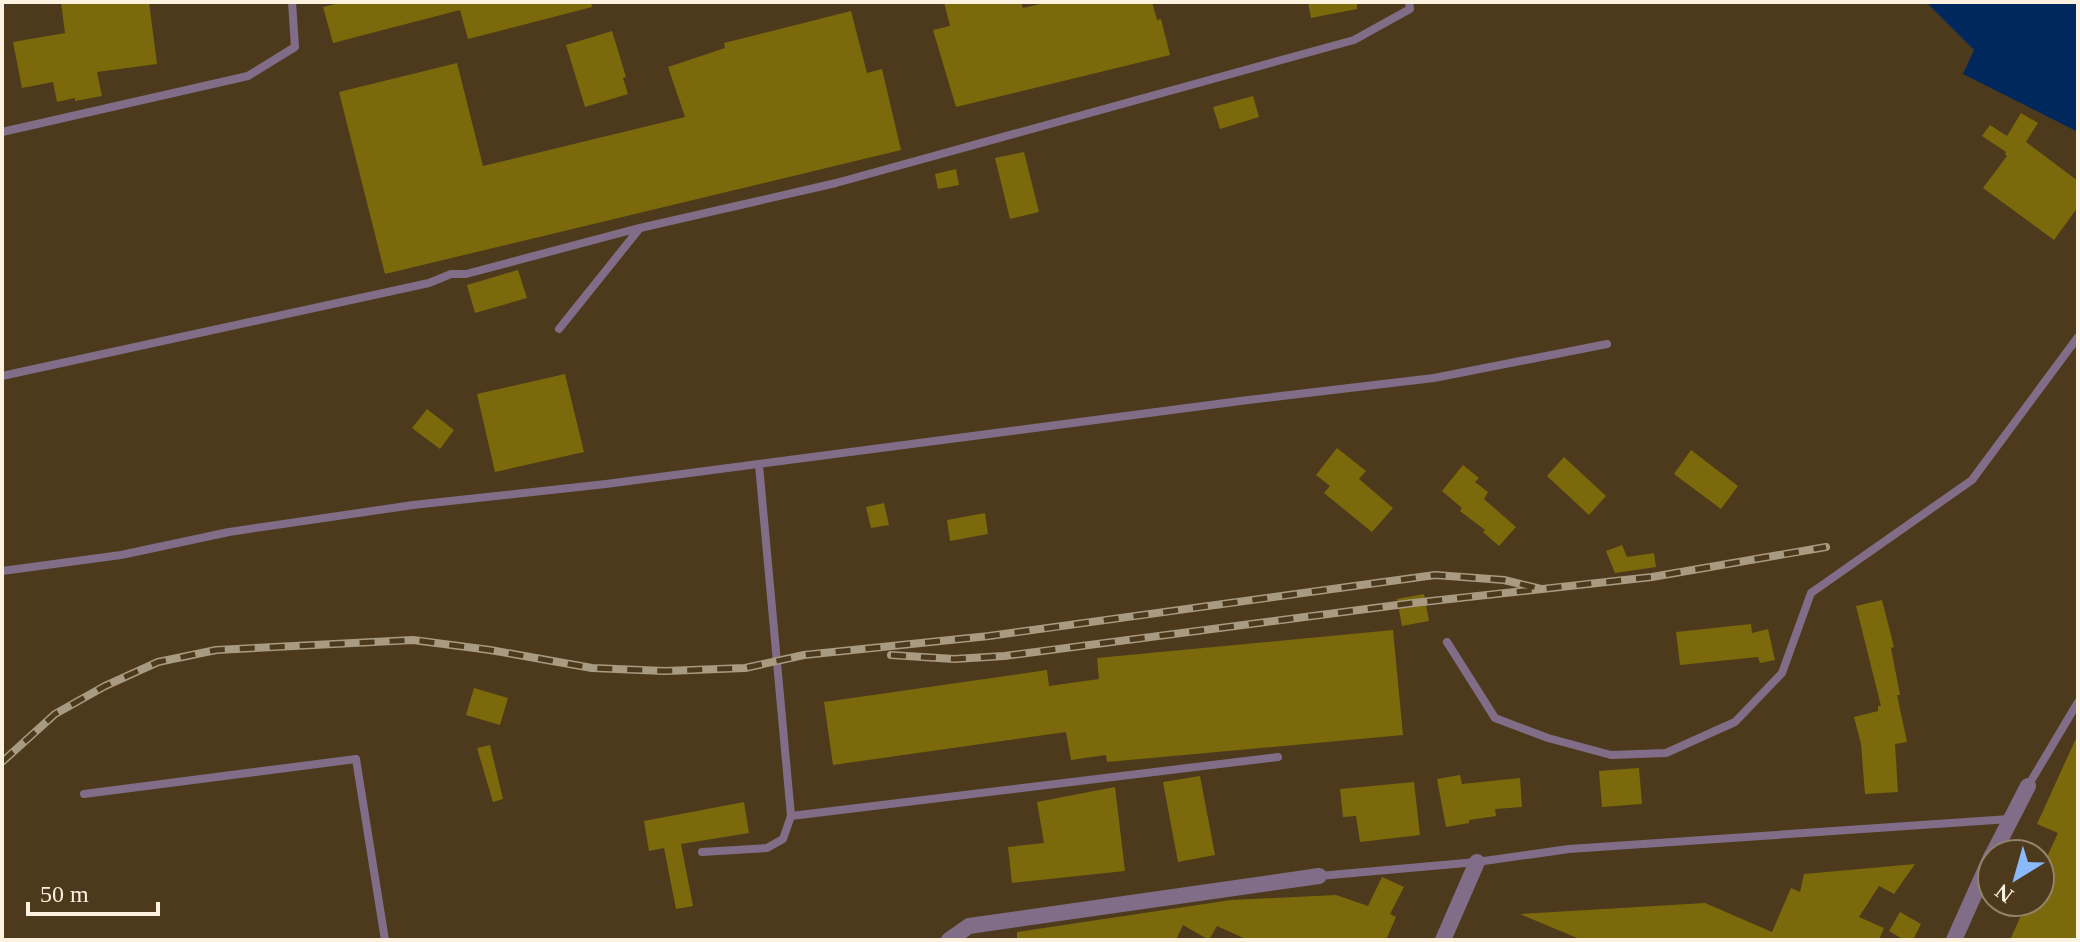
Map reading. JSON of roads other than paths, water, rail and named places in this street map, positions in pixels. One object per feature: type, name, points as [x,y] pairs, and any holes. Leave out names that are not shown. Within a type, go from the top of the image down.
[{"type":"street","points":[[2001,838],[2028,786]]},
{"type":"street","points":[[1443,940],[1477,862]]},
{"type":"street","points":[[949,940],[969,926],[1319,876]]},
{"type":"street","points":[[1954,940],[1976,891]]},
{"type":"lane","points":[[2,132],[248,76],[295,47],[292,2]]},
{"type":"lane","points":[[2,376],[429,283],[451,274],[466,274],[640,228],[836,183],[1354,40],[1410,9],[1409,2]]},
{"type":"lane","points":[[559,329],[640,228]]},
{"type":"lane","points":[[1447,642],[1495,718],[1548,738],[1611,755],[1666,753],[1735,722],[1782,673],[1811,593],[1972,480],[2078,337]]},
{"type":"lane","points":[[2,571],[121,555],[229,532],[413,505],[759,465],[1434,378],[1607,344]]},
{"type":"lane","points":[[702,852],[767,848],[783,839],[791,816],[759,465]]},
{"type":"lane","points":[[2028,786],[2078,702]]},
{"type":"lane","points":[[791,816],[1278,757]]},
{"type":"lane","points":[[84,794],[356,759],[385,940]]},
{"type":"lane","points":[[1319,876],[1477,862],[1569,849],[2011,819]]},
{"type":"water","points":[[1926,2],[2078,2],[2078,132],[1963,74],[1974,50]]},
{"type":"railway","points":[[891,655],[954,659],[1004,656],[1413,603],[1652,577],[1826,547]]},
{"type":"railway","points":[[2,762],[55,714],[105,686],[158,662],[216,650],[413,640],[592,668],[665,671],[745,668],[804,655],[989,636],[1435,575],[1504,580],[1541,589]]}]
